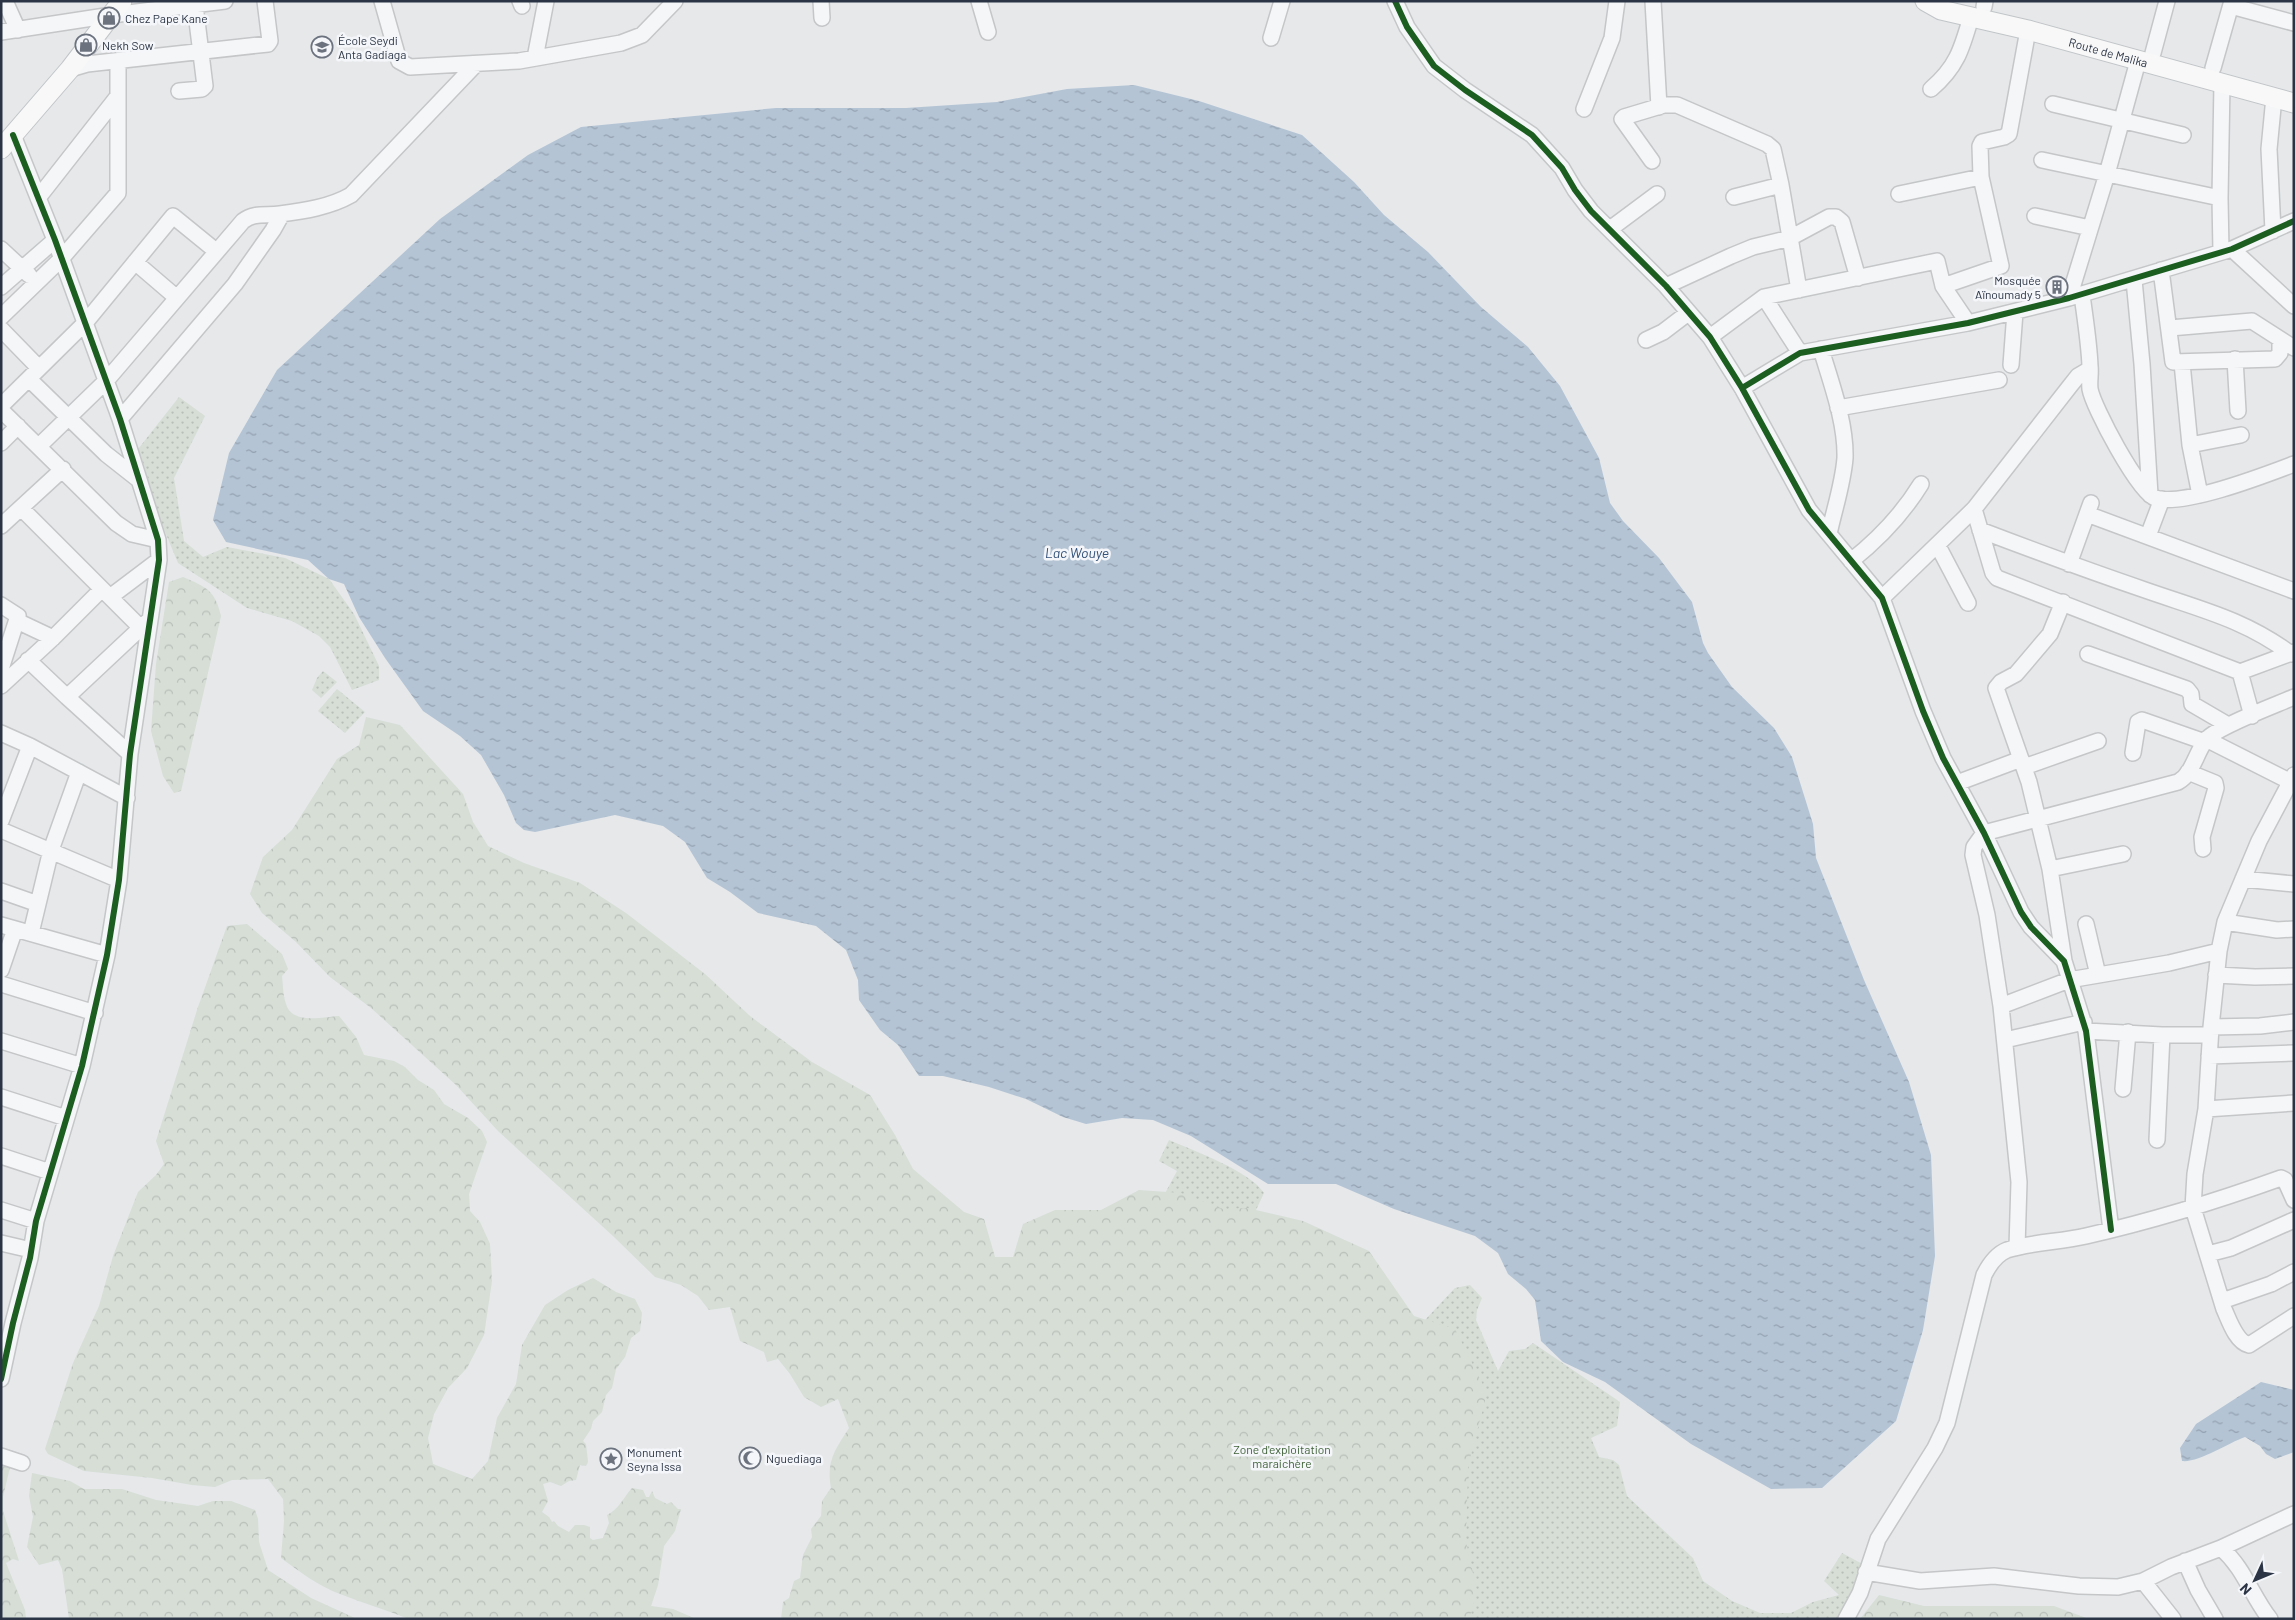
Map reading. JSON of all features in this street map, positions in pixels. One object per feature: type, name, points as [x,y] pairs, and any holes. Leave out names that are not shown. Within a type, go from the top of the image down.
[{"type":"main road","name":"Route de Malika","points":[[1926,1],[1941,10],[1980,8],[2028,30],[2145,57]]},
{"type":"main road","name":"Route de Malika","points":[[1958,1],[2145,57],[2217,76],[2294,93]]},
{"type":"main road","points":[[7,142],[70,69],[117,8]]},
{"type":"main road","name":"Route de Malika","points":[[2217,76],[2294,103]]},
{"type":"street","points":[[5,1],[18,30]]},
{"type":"street","points":[[1,32],[117,8],[195,5],[225,1]]},
{"type":"street","points":[[70,69],[118,61],[269,43],[265,1]]},
{"type":"street","points":[[382,1],[399,61],[403,65],[410,67],[476,64],[535,58],[634,39],[642,35],[675,1]]},
{"type":"street","points":[[535,58],[546,1]]},
{"type":"street","points":[[820,1],[822,18]]},
{"type":"street","points":[[979,1],[988,32]]},
{"type":"street","points":[[1271,38],[1282,1]]},
{"type":"street","points":[[1394,1],[1407,27],[1434,66],[1465,90],[1532,135],[1562,168],[1575,190],[1591,211],[1666,286],[1710,337],[1742,388],[1796,490],[1829,534],[1882,598],[1923,711],[1957,783],[2030,927],[2064,962]]},
{"type":"street","points":[[1584,108],[1612,38],[1617,1]]},
{"type":"street","points":[[1653,1],[1659,107]]},
{"type":"street","points":[[2156,497],[2123,456],[2094,404],[2090,387],[2090,369],[2075,296],[2090,228],[2121,120],[2167,1]]},
{"type":"street","points":[[2294,24],[2231,4],[2217,76],[2220,198],[2227,251],[2294,306]]},
{"type":"street","points":[[179,91],[202,89],[205,86],[199,52],[195,5]]},
{"type":"street","points":[[1931,89],[1952,68],[1959,58],[1980,8]]},
{"type":"street","points":[[1943,286],[2001,266],[1981,177],[1980,146],[1982,142],[2009,134],[2028,30]]},
{"type":"street","points":[[1,317],[61,259],[118,193],[118,61]]},
{"type":"street","points":[[39,446],[106,381],[239,225],[251,216],[282,214],[340,202],[351,195],[476,64]]},
{"type":"street","points":[[38,198],[118,96]]},
{"type":"street","points":[[2273,231],[2269,149],[2274,97]]},
{"type":"street","points":[[1652,160],[1622,119],[1670,104],[1684,108],[1767,144],[1773,149],[1799,290]]},
{"type":"street","points":[[2053,104],[2183,135]]},
{"type":"street","points":[[1,1379],[7,1322],[32,1250],[36,1222],[96,1013],[119,880],[128,798],[130,754],[146,624],[159,560],[158,540],[120,419],[55,240],[38,198],[7,142]]},
{"type":"street","points":[[2042,160],[2220,198]]},
{"type":"street","points":[[1899,194],[1981,177]]},
{"type":"street","points":[[1734,197],[1781,185]]},
{"type":"street","points":[[1610,229],[1657,194]]},
{"type":"street","points":[[120,419],[235,284],[282,214]]},
{"type":"street","points":[[158,540],[138,537],[124,530],[1,408],[85,323],[173,216],[216,251]]},
{"type":"street","points":[[2035,216],[2090,228]]},
{"type":"street","points":[[1666,286],[1753,247],[1790,238],[1829,217],[1836,217],[1842,222],[1858,278]]},
{"type":"street","points":[[1742,388],[1800,352],[1968,324],[2015,312],[2134,280],[2161,270],[2227,251],[2294,221]]},
{"type":"street","points":[[1,287],[55,240]]},
{"type":"street","points":[[1,249],[37,283]]},
{"type":"street","points":[[1710,337],[1764,297],[1937,261],[1943,286],[1968,324]]},
{"type":"street","points":[[135,262],[177,298]]},
{"type":"street","points":[[2161,270],[2170,328],[2171,359],[2175,363],[2235,359],[2275,359],[2280,353],[2280,340]]},
{"type":"street","points":[[2134,280],[2147,452],[2156,497],[2148,536]]},
{"type":"street","points":[[1764,297],[1800,352]]},
{"type":"street","points":[[1646,340],[1663,332],[1688,312]]},
{"type":"street","points":[[2011,365],[2015,312]]},
{"type":"street","points":[[2170,328],[2252,321],[2294,348]]},
{"type":"street","points":[[1,329],[69,417],[106,454],[139,480]]},
{"type":"street","points":[[1821,349],[1838,408],[1845,459],[1829,534]]},
{"type":"street","points":[[2235,359],[2238,411]]},
{"type":"street","points":[[2182,362],[2190,446],[2200,495]]},
{"type":"street","points":[[1882,598],[1938,546],[1974,508],[2078,376],[2090,369]]},
{"type":"street","points":[[1838,408],[1999,380]]},
{"type":"street","points":[[1,443],[18,426]]},
{"type":"street","points":[[2190,446],[2241,435]]},
{"type":"street","points":[[2123,456],[2147,452]]},
{"type":"street","points":[[2156,497],[2200,495],[2255,479],[2294,464]]},
{"type":"street","points":[[1,526],[63,469]]},
{"type":"street","points":[[1851,561],[1881,537],[1896,522],[1921,484]]},
{"type":"street","points":[[21,508],[106,593],[146,624]]},
{"type":"street","points":[[1974,508],[1994,576],[2240,672],[2292,653]]},
{"type":"street","points":[[2069,564],[2089,509],[2148,536],[2294,591]]},
{"type":"street","points":[[1980,530],[2069,564],[2237,621],[2266,635],[2292,653]]},
{"type":"street","points":[[1938,546],[1968,603]]},
{"type":"street","points":[[1,686],[28,660],[106,593],[159,560]]},
{"type":"street","points":[[2062,602],[2050,634],[2016,674],[2001,682],[1996,688],[2023,763],[2038,818],[2050,868],[2064,962],[2086,1027],[2111,1230]]},
{"type":"street","points":[[1,605],[16,614],[16,620],[1,669]]},
{"type":"street","points":[[16,620],[53,638]]},
{"type":"street","points":[[67,697],[146,624]]},
{"type":"street","points":[[2088,654],[2187,689],[2191,694],[2192,704],[2228,725]]},
{"type":"street","points":[[28,660],[130,754]]},
{"type":"street","points":[[2240,672],[2252,716]]},
{"type":"street","points":[[2018,1247],[2019,1182],[2005,1040],[1987,915],[1973,856],[1974,847],[1984,833],[2178,782],[2188,772],[2205,740],[2228,725],[2294,697]]},
{"type":"street","points":[[2133,753],[2138,722],[2142,720],[2205,740],[2290,787],[2259,841],[2225,922],[2216,975],[2206,1109],[2195,1174],[2193,1208],[2230,1325],[2245,1344],[2249,1345],[2294,1316]]},
{"type":"street","points":[[1,733],[30,746],[128,798]]},
{"type":"street","points":[[1957,783],[2098,741]]},
{"type":"street","points":[[1,821],[8,782],[30,746]]},
{"type":"street","points":[[31,933],[51,850],[79,772]]},
{"type":"street","points":[[2188,772],[2211,780],[2215,783],[2216,788],[2202,837],[2203,849]]},
{"type":"street","points":[[1,830],[119,880]]},
{"type":"street","points":[[2050,868],[2123,854]]},
{"type":"street","points":[[2243,879],[2294,884]]},
{"type":"street","points":[[1,891],[38,904]]},
{"type":"street","points":[[2225,922],[2277,930],[2294,929]]},
{"type":"street","points":[[2086,924],[2098,975]]},
{"type":"street","points":[[1,970],[8,927],[107,955]]},
{"type":"street","points":[[2001,1006],[2069,980],[2169,963],[2219,951]]},
{"type":"street","points":[[2216,975],[2294,976]]},
{"type":"street","points":[[1,984],[96,1013]]},
{"type":"street","points":[[2005,1040],[2086,1027],[2162,1035],[2294,1022]]},
{"type":"street","points":[[2123,1089],[2128,1032]]},
{"type":"street","points":[[2157,1140],[2162,1035]]},
{"type":"street","points":[[1,1042],[82,1066]]},
{"type":"street","points":[[2209,1056],[2294,1053]]},
{"type":"street","points":[[1,1097],[66,1118]]},
{"type":"street","points":[[2206,1109],[2294,1103]]},
{"type":"street","points":[[1,1156],[50,1172]]},
{"type":"street","points":[[1846,1619],[1860,1593],[1878,1539],[1935,1448],[1947,1423],[1984,1275],[1996,1258],[2005,1251],[2018,1247],[2063,1242],[2193,1208],[2281,1178],[2285,1180],[2294,1200]]},
{"type":"street","points":[[1,1210],[36,1222]]},
{"type":"street","points":[[2208,1254],[2231,1248],[2294,1220]]},
{"type":"street","points":[[1,1243],[32,1250]]},
{"type":"street","points":[[2222,1301],[2271,1284],[2294,1272]]},
{"type":"street","points":[[1,1456],[22,1463]]},
{"type":"street","points":[[1866,1572],[1920,1581],[1994,1576],[2053,1584],[2118,1587],[2143,1581],[2185,1561],[2292,1518]]},
{"type":"street","points":[[2221,1548],[2237,1564],[2250,1584],[2261,1608],[2270,1619]]},
{"type":"street","points":[[2185,1561],[2198,1590],[2216,1619]]},
{"type":"street","points":[[2143,1581],[2173,1619]]},
{"type":"green space","points":[[179,397],[205,416],[174,478],[184,541],[203,557],[227,547],[285,558],[329,579],[354,614],[379,666],[379,680],[352,690],[330,647],[319,636],[292,621],[247,608],[178,563],[156,510],[144,465],[135,453]]},
{"type":"green space","points":[[183,577],[208,590],[216,600],[221,616],[181,791],[174,793],[163,776],[151,731],[156,664],[169,582]]},
{"type":"green space","points":[[323,671],[337,682],[321,698],[312,690],[317,678]]},
{"type":"green space","points":[[337,689],[365,712],[345,733],[318,711]]},
{"type":"green space","points":[[366,717],[400,725],[463,794],[473,822],[488,846],[524,863],[580,883],[626,913],[705,974],[750,1016],[812,1062],[870,1095],[895,1135],[913,1169],[964,1212],[984,1219],[995,1257],[1013,1257],[1023,1224],[1055,1210],[1101,1210],[1139,1190],[1181,1193],[1223,1209],[1247,1208],[1303,1221],[1369,1251],[1414,1316],[1455,1329],[1487,1393],[1468,1466],[1466,1541],[1477,1592],[1469,1619],[781,1619],[783,1602],[789,1598],[794,1581],[800,1578],[803,1555],[812,1537],[811,1529],[821,1516],[822,1501],[831,1488],[830,1470],[833,1456],[849,1428],[838,1399],[821,1407],[804,1397],[778,1359],[767,1362],[764,1352],[740,1341],[730,1307],[709,1310],[698,1296],[681,1285],[655,1277],[498,1131],[456,1085],[371,1008],[330,977],[296,942],[262,913],[250,894],[263,857],[292,830],[337,759],[359,745]]},
{"type":"green space","points":[[247,924],[282,954],[288,969],[282,976],[284,998],[289,1011],[295,1015],[309,1018],[339,1016],[356,1037],[364,1055],[394,1061],[405,1067],[418,1080],[434,1090],[444,1104],[468,1118],[482,1131],[487,1142],[469,1194],[470,1211],[480,1222],[490,1244],[492,1281],[484,1335],[467,1368],[448,1388],[434,1414],[428,1438],[433,1464],[472,1479],[488,1461],[497,1418],[516,1384],[522,1345],[545,1305],[568,1290],[593,1278],[616,1292],[635,1299],[642,1313],[640,1331],[631,1338],[625,1357],[616,1369],[612,1388],[606,1395],[602,1412],[593,1421],[591,1429],[583,1441],[586,1444],[588,1462],[586,1466],[580,1465],[576,1480],[569,1481],[561,1486],[550,1482],[543,1484],[548,1501],[542,1512],[552,1522],[554,1521],[558,1526],[569,1532],[575,1525],[590,1527],[590,1538],[593,1540],[603,1538],[609,1523],[607,1515],[618,1507],[632,1488],[643,1490],[646,1497],[649,1497],[652,1491],[655,1498],[667,1504],[671,1502],[678,1509],[681,1509],[675,1531],[664,1546],[658,1585],[651,1606],[673,1609],[696,1619],[409,1619],[332,1591],[309,1578],[281,1558],[284,1521],[283,1499],[268,1479],[232,1480],[215,1487],[192,1485],[152,1478],[84,1471],[48,1454],[45,1449],[73,1363],[99,1306],[113,1256],[138,1192],[156,1175],[164,1164],[156,1141],[198,1007],[227,926]]},
{"type":"green space","name":"Zone d'exploitation maraichère","points":[[1169,1140],[1234,1169],[1257,1185],[1264,1193],[1240,1244],[1409,1337],[1455,1288],[1470,1285],[1482,1298],[1477,1310],[1476,1320],[1498,1371],[1509,1351],[1525,1349],[1533,1343],[1620,1402],[1617,1426],[1591,1438],[1599,1457],[1613,1460],[1619,1465],[1627,1496],[1693,1558],[1703,1581],[1732,1601],[1760,1613],[1791,1613],[1813,1602],[1839,1595],[1824,1581],[1842,1553],[1868,1567],[1838,1619],[876,1619],[1162,1199],[1177,1171],[1159,1161]]},
{"type":"green space","points":[[1,1454],[10,1467],[3,1497],[3,1511],[19,1561],[13,1559],[6,1563],[25,1610],[26,1619],[1,1619]]},
{"type":"green space","points":[[32,1473],[70,1481],[84,1489],[122,1489],[156,1500],[198,1506],[213,1501],[231,1501],[255,1510],[258,1519],[259,1542],[268,1570],[311,1598],[357,1619],[69,1619],[62,1569],[58,1560],[39,1565],[27,1547],[33,1517],[29,1496]]},
{"type":"green space","points":[[1879,1595],[1924,1606],[2054,1606],[2089,1619],[1860,1619]]},
{"type":"water","name":"Lac Wouye","points":[[1134,85],[1199,101],[1302,135],[1354,182],[1384,215],[1428,252],[1481,307],[1528,347],[1560,386],[1599,458],[1610,503],[1623,521],[1659,558],[1692,602],[1703,643],[1708,653],[1732,687],[1774,728],[1792,757],[1813,824],[1816,858],[1864,980],[1909,1082],[1931,1155],[1935,1256],[1923,1330],[1896,1421],[1822,1488],[1771,1489],[1691,1444],[1605,1382],[1563,1362],[1541,1341],[1535,1300],[1526,1289],[1508,1274],[1498,1253],[1475,1236],[1394,1209],[1336,1184],[1268,1184],[1191,1136],[1153,1120],[1122,1118],[1086,1124],[1063,1117],[1026,1099],[989,1087],[943,1076],[919,1076],[898,1045],[880,1030],[859,1000],[858,980],[846,950],[816,926],[758,913],[707,878],[685,842],[663,826],[615,815],[535,832],[524,830],[516,823],[504,795],[481,755],[460,736],[423,711],[385,658],[359,617],[344,584],[329,579],[308,560],[226,542],[213,520],[229,453],[277,370],[440,219],[528,155],[581,127],[776,108],[906,108],[997,102],[1067,89]]},
{"type":"water","points":[[2261,1382],[2294,1390],[2294,1452],[2275,1459],[2266,1454],[2260,1446],[2245,1437],[2204,1456],[2189,1461],[2182,1461],[2180,1448],[2196,1424]]},
{"type":"cycle path","points":[[1395,1],[1407,27],[1434,66],[1465,90],[1532,135],[1562,168],[1575,190],[1591,211],[1666,286],[1710,337],[1742,388],[1809,510],[1882,598],[1923,711],[1943,758],[1984,833],[2021,912],[2031,927],[2064,961],[2086,1031],[2111,1230]]},
{"type":"cycle path","points":[[1,1379],[30,1258],[36,1221],[82,1066],[107,955],[119,880],[130,754],[159,560],[158,540],[120,419],[55,240],[13,135]]},
{"type":"cycle path","points":[[1742,388],[1800,353],[1968,323],[2069,298],[2232,249],[2294,221]]},
{"type":"place","name":"Chez Pape Kane","points":[[109,18]]},
{"type":"place","name":"Nekh Sow","points":[[86,45]]},
{"type":"place","name":"École Seydi Anta Gadiaga","points":[[322,47]]},
{"type":"place","name":"Mosquée Aïnoumady 5","points":[[2057,287]]},
{"type":"place","name":"Nguediaga","points":[[750,1458]]},
{"type":"place","name":"Monument Seyna Issa","points":[[611,1459]]}]
